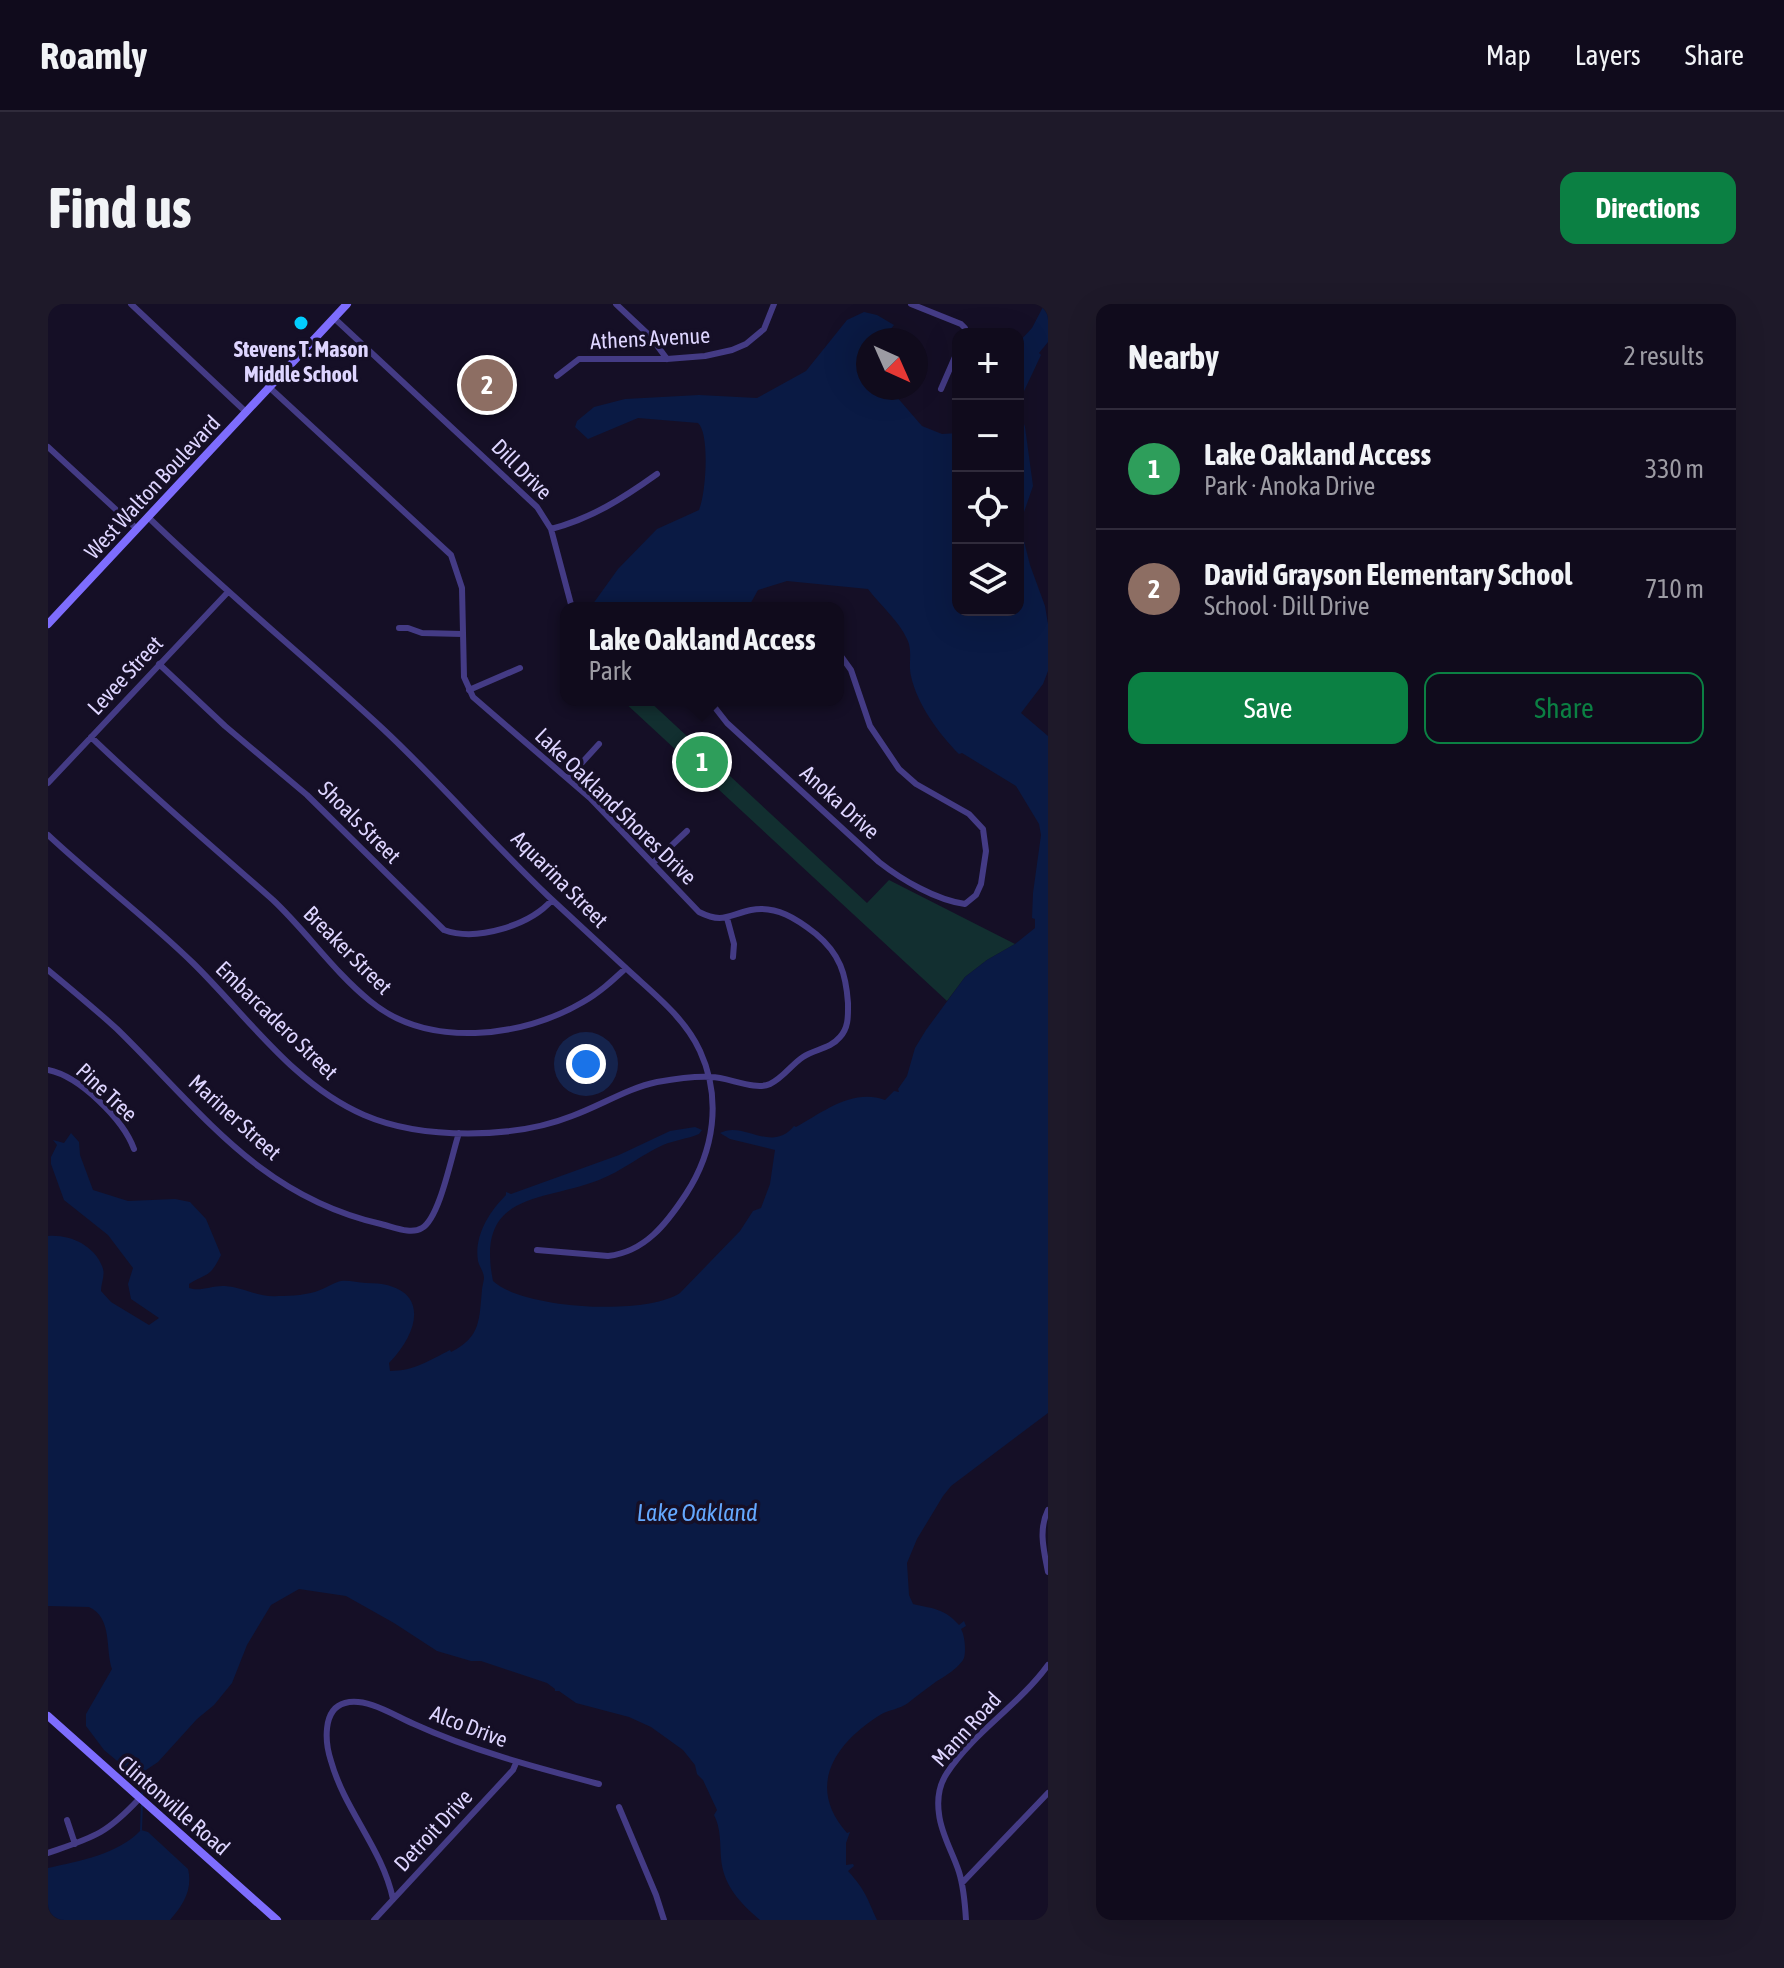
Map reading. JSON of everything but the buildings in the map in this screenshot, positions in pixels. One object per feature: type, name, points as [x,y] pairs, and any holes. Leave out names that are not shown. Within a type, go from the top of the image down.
[{"type":"main road","name":"West Walton Boulevard","points":[[48,624],[347,304]]},
{"type":"main road","name":"Clintonville Road","points":[[48,1716],[277,1920]]},
{"type":"street","points":[[131,304],[246,412]]},
{"type":"street","points":[[616,304],[650,336],[667,359]]},
{"type":"street","points":[[911,304],[965,328]]},
{"type":"street","points":[[764,305],[773,305]]},
{"type":"street","name":"Athens Avenue","points":[[557,376],[579,359],[705,356],[746,344],[764,329],[773,305]]},
{"type":"street","name":"Dill Drive","points":[[334,318],[529,499],[551,529],[570,602]]},
{"type":"street","points":[[941,389],[952,364]]},
{"type":"street","points":[[269,387],[451,555],[462,588],[464,677],[469,690],[520,668]]},
{"type":"street","points":[[48,447],[137,529]]},
{"type":"street","points":[[551,529],[584,520],[611,506],[657,474]]},
{"type":"street","name":"Aquarina Street","points":[[148,517],[419,763],[552,900],[626,968],[691,1034],[708,1076],[712,1122],[708,1151],[698,1175],[676,1208],[652,1237],[632,1250],[608,1256],[537,1250]]},
{"type":"street","name":"Levee Street","points":[[48,783],[228,592]]},
{"type":"street","points":[[399,628],[422,633],[462,634]]},
{"type":"street","name":"Anoka Drive","points":[[714,706],[727,723],[879,862],[896,875],[953,902],[965,904],[976,895],[981,884],[986,851],[983,829],[969,814],[916,784],[899,769],[870,726],[851,670],[844,660]]},
{"type":"street","name":"Shoals Street","points":[[159,664],[225,726],[307,795],[444,930],[467,934],[498,930],[528,918],[552,900]]},
{"type":"street","name":"Lake Oakland Shores Drive","points":[[469,690],[486,709],[568,778],[699,912],[714,918],[727,918]]},
{"type":"street","name":"Breaker Street","points":[[91,737],[278,905],[370,1001],[410,1024],[453,1033],[508,1029],[581,1004],[626,968]]},
{"type":"street","points":[[568,778],[599,744]]},
{"type":"street","points":[[653,863],[687,831]]},
{"type":"street","name":"Embarcadero Street","points":[[48,835],[191,961],[308,1080],[338,1102],[365,1116],[396,1125],[459,1133],[497,1132],[568,1118],[653,1083],[708,1076]]},
{"type":"street","points":[[708,1076],[770,1085],[804,1056],[829,1046],[842,1036],[848,1020],[846,977],[829,946],[788,914],[772,909],[751,910],[727,918],[734,944],[733,957]]},
{"type":"street","name":"Mariner Street","points":[[48,970],[116,1028],[219,1134],[252,1163],[314,1203],[401,1229],[414,1231],[425,1227],[435,1211],[459,1133]]},
{"type":"street","name":"Pine Tree","points":[[48,1070],[64,1074],[92,1096],[128,1132],[134,1149]]},
{"type":"street","points":[[1048,1510],[1042,1535],[1048,1572]]},
{"type":"street","name":"Mann Road","points":[[966,1920],[962,1883],[939,1815],[940,1787],[947,1772],[1031,1687],[1048,1665]]},
{"type":"street","name":"Alco Drive","points":[[393,1899],[380,1858],[343,1794],[330,1760],[327,1733],[332,1713],[343,1703],[370,1705],[450,1741],[516,1763],[599,1784]]},
{"type":"street","name":"Detroit Drive","points":[[374,1920],[513,1770],[516,1763]]},
{"type":"street","points":[[962,1883],[1048,1793]]},
{"type":"street","points":[[48,1853],[108,1829],[139,1799]]},
{"type":"street","points":[[619,1807],[664,1920]]},
{"type":"street","points":[[67,1820],[75,1844]]},
{"type":"green space","points":[[628,706],[654,706],[867,903],[889,880],[1015,944],[965,977],[947,1001]]},
{"type":"water","points":[[1048,304],[1048,342],[1039,353],[1041,355],[1024,391],[1024,337],[1044,305]]},
{"type":"water","name":"Lake Oakland","points":[[864,312],[877,315],[894,325],[892,328],[856,328],[856,400],[899,400],[922,426],[942,434],[952,433],[952,616],[1024,616],[1024,541],[1048,624],[1048,671],[1043,684],[1021,713],[1048,736],[1048,1413],[951,1486],[917,1539],[907,1563],[909,1595],[913,1604],[944,1613],[959,1625],[964,1621],[966,1626],[961,1629],[964,1658],[952,1671],[908,1703],[883,1713],[864,1727],[850,1739],[831,1768],[827,1783],[828,1799],[835,1816],[847,1833],[850,1832],[846,1843],[846,1865],[853,1864],[848,1871],[862,1889],[877,1920],[760,1920],[739,1900],[725,1877],[714,1815],[717,1810],[695,1765],[683,1750],[651,1727],[629,1717],[576,1703],[547,1683],[481,1661],[437,1651],[346,1596],[299,1589],[271,1605],[247,1645],[232,1683],[214,1705],[158,1762],[143,1772],[128,1770],[104,1750],[86,1726],[86,1714],[112,1669],[102,1619],[89,1607],[48,1606],[48,1236],[72,1239],[93,1252],[103,1269],[101,1291],[111,1302],[149,1325],[159,1318],[131,1299],[128,1284],[133,1268],[108,1235],[64,1200],[51,1164],[57,1145],[53,1140],[64,1143],[71,1133],[79,1142],[80,1155],[93,1190],[128,1201],[175,1199],[190,1202],[206,1219],[221,1255],[211,1272],[189,1284],[189,1288],[225,1286],[264,1295],[288,1296],[311,1293],[344,1281],[386,1285],[401,1291],[410,1299],[414,1310],[413,1322],[409,1336],[389,1363],[390,1371],[407,1369],[461,1346],[477,1327],[484,1278],[478,1261],[478,1243],[489,1217],[506,1192],[511,1194],[619,1155],[670,1131],[695,1127],[702,1130],[699,1134],[663,1145],[599,1180],[518,1205],[504,1215],[494,1230],[490,1252],[493,1281],[530,1298],[614,1307],[641,1305],[680,1293],[740,1231],[753,1211],[761,1208],[770,1184],[775,1150],[730,1139],[720,1133],[738,1130],[776,1137],[839,1103],[861,1097],[885,1100],[894,1091],[899,1092],[915,1048],[965,977],[1035,928],[1035,919],[1032,918],[1041,835],[1039,824],[1016,786],[959,754],[937,728],[914,687],[910,648],[904,632],[868,589],[787,581],[758,590],[751,602],[594,602],[618,569],[657,529],[699,510],[705,479],[704,439],[698,423],[638,418],[588,439],[575,427],[577,421],[594,407],[625,399],[699,395],[757,398],[806,371],[847,320]]},
{"type":"water","name":"Lake Oakland","points":[[1024,424],[1025,427],[1033,486],[1024,512]]},
{"type":"water","points":[[141,1830],[148,1832],[188,1869],[186,1897],[170,1920],[48,1920],[48,1868],[110,1851]]},
{"type":"waterway","points":[[142,1797],[143,1772]]},
{"type":"waterway","points":[[141,1830],[142,1803]]},
{"type":"place","name":"Stevens T. Mason Middle School","points":[[301,323]]},
{"type":"place","name":"David Grayson Elementary School","points":[[487,385]]},
{"type":"place","name":"Lake Oakland Access","points":[[702,762]]}]
